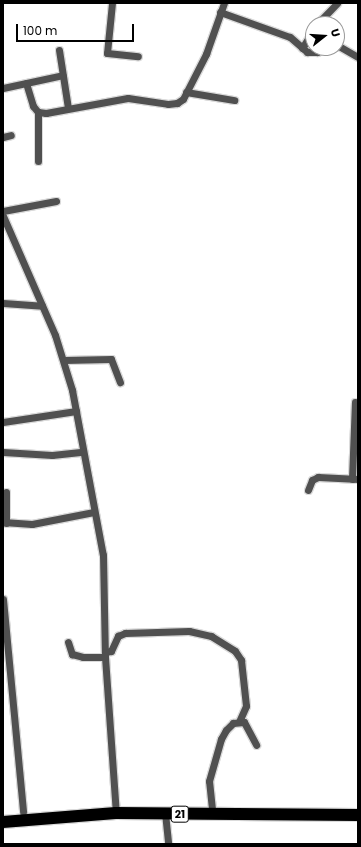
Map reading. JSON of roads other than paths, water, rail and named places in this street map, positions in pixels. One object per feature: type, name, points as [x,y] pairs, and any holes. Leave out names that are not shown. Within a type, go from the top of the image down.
[{"type":"highway","name":"21","points":[[3,814],[22,812],[116,810],[358,809]]},
{"type":"highway","name":"21","points":[[3,822],[116,810],[165,813],[358,815]]},
{"type":"street","points":[[112,3],[107,54],[138,56]]},
{"type":"street","points":[[38,112],[46,113],[133,98],[168,104],[183,99],[206,54],[224,3]]},
{"type":"street","points":[[325,16],[337,3]]},
{"type":"street","points":[[220,12],[268,27],[290,38],[305,49]]},
{"type":"street","points":[[302,48],[305,43]]},
{"type":"street","points":[[59,50],[68,108]]},
{"type":"street","points":[[345,50],[358,57]]},
{"type":"street","points":[[3,88],[63,75]]},
{"type":"street","points":[[26,83],[33,106],[38,112],[38,161]]},
{"type":"street","points":[[186,92],[234,100]]},
{"type":"street","points":[[3,138],[11,135]]},
{"type":"street","points":[[3,211],[56,202]]},
{"type":"street","points":[[3,216],[64,360],[76,411],[105,581],[105,654],[116,810]]},
{"type":"street","points":[[3,302],[42,306]]},
{"type":"street","points":[[64,360],[111,359],[120,382]]},
{"type":"street","points":[[308,490],[314,478],[355,479],[355,402]]},
{"type":"street","points":[[3,422],[76,411]]},
{"type":"street","points":[[3,452],[24,451],[52,455],[83,452]]},
{"type":"street","points":[[6,492],[4,523],[32,524],[94,512]]},
{"type":"street","points":[[3,599],[22,812]]},
{"type":"street","points":[[68,642],[72,654],[83,658],[105,654],[111,651],[118,636],[124,633],[189,631],[212,636],[235,651],[241,660],[246,701],[244,715],[239,722],[226,730],[221,739],[209,781],[212,809]]},
{"type":"street","points":[[239,722],[248,725],[256,745]]},
{"type":"street","points":[[165,813],[168,844]]}]
